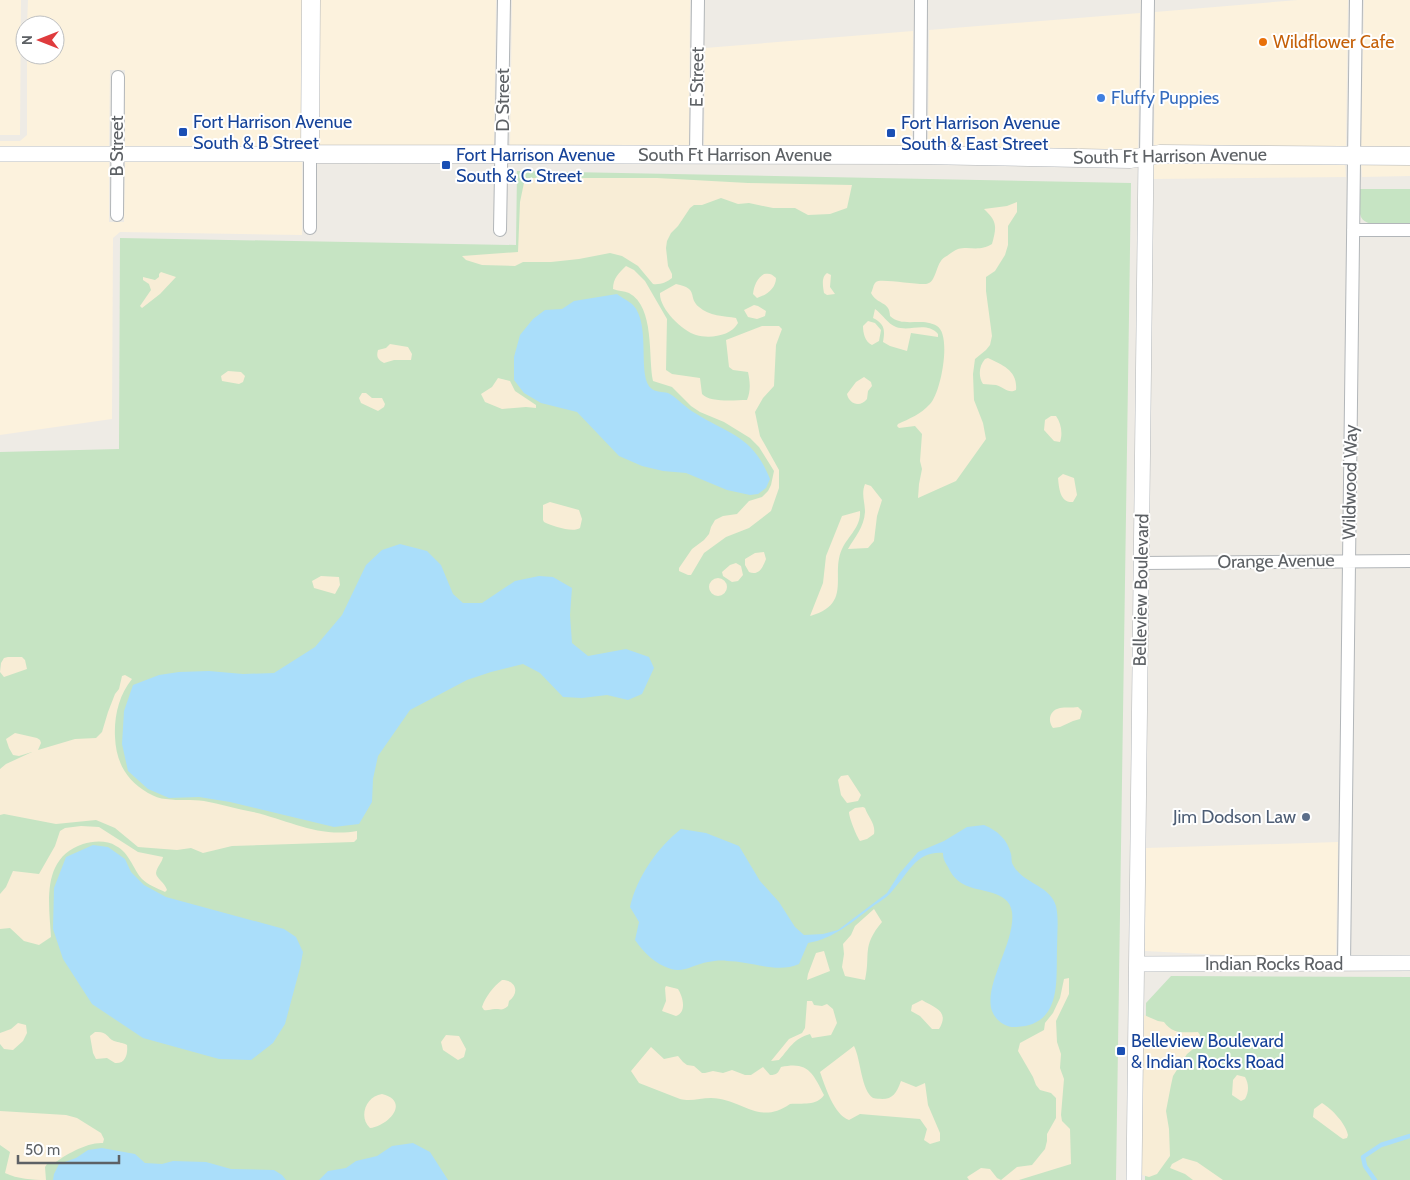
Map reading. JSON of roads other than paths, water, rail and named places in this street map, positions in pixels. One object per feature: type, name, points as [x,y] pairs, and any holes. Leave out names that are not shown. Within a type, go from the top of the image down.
[{"type":"main road","points":[[310,154],[311,0]]},
{"type":"main road","name":"South Ft Harrison Avenue","points":[[310,154],[920,155],[1130,159],[1160,154],[1410,156]]},
{"type":"street","name":"D Street","points":[[500,230],[504,0]]},
{"type":"street","name":"E Street","points":[[696,154],[698,0]]},
{"type":"street","points":[[920,155],[921,0]]},
{"type":"street","name":"Belleview Boulevard","points":[[1134,1180],[1148,0]]},
{"type":"street","name":"Wildwood Way","points":[[1344,964],[1356,0]]},
{"type":"street","name":"B Street","points":[[117,215],[118,77]]},
{"type":"street","name":"South Ft Harrison Avenue","points":[[0,154],[310,154]]},
{"type":"street","points":[[310,154],[310,228]]},
{"type":"street","points":[[1353,230],[1410,230]]},
{"type":"street","name":"Orange Avenue","points":[[1142,563],[1410,561]]},
{"type":"street","name":"Indian Rocks Road","points":[[1137,964],[1410,963]]},
{"type":"water","points":[[617,294],[633,305],[639,314],[642,325],[647,383],[654,390],[670,394],[692,411],[730,432],[748,445],[756,454],[770,479],[766,488],[758,494],[750,495],[727,490],[686,473],[663,471],[642,466],[619,456],[577,412],[541,403],[524,393],[514,380],[514,357],[520,335],[533,319],[545,310],[562,309],[574,301]]},
{"type":"water","points":[[400,544],[427,551],[441,565],[453,594],[463,603],[482,603],[515,581],[539,576],[553,577],[572,588],[570,615],[572,643],[588,656],[626,649],[649,657],[654,668],[642,694],[628,700],[607,695],[582,698],[563,697],[540,673],[523,664],[467,680],[410,710],[378,756],[373,779],[372,802],[359,824],[334,827],[230,802],[199,797],[169,798],[148,789],[128,771],[122,744],[124,711],[133,685],[159,675],[179,672],[274,673],[315,647],[342,615],[366,565],[382,550]]},
{"type":"water","points":[[984,825],[998,833],[1004,840],[1011,854],[1012,864],[1017,871],[1048,893],[1056,906],[1058,922],[1056,987],[1049,1010],[1042,1019],[1031,1024],[1016,1027],[1005,1025],[994,1015],[990,1001],[995,976],[1012,924],[1010,905],[999,895],[969,887],[958,881],[949,870],[943,853],[934,853],[920,859],[891,893],[850,924],[826,938],[808,943],[799,964],[791,967],[782,968],[720,961],[676,970],[665,967],[655,961],[646,954],[635,940],[639,922],[630,907],[633,896],[643,874],[656,854],[681,829],[706,833],[739,846],[760,881],[779,902],[795,927],[804,935],[823,934],[838,930],[887,893],[899,874],[918,852],[944,841],[967,827]]},
{"type":"water","points":[[93,845],[108,847],[125,859],[131,872],[144,885],[166,897],[284,929],[296,937],[303,952],[300,968],[285,1024],[273,1043],[251,1060],[219,1059],[143,1038],[92,1004],[63,959],[53,929],[54,888],[66,857]]},
{"type":"water","points":[[413,1143],[430,1152],[448,1180],[319,1180],[328,1171],[346,1168],[356,1161],[377,1156],[392,1146]]},
{"type":"water","points":[[102,1148],[135,1154],[145,1163],[162,1164],[173,1161],[206,1162],[231,1169],[274,1170],[286,1180],[53,1180],[59,1164],[76,1158],[88,1150]]},
{"type":"waterway","points":[[1375,1180],[1365,1166],[1363,1157],[1381,1145],[1410,1136]]},
{"type":"place","name":"Wildflower Cafe","points":[[1263,42]]},
{"type":"place","name":"Fluffy Puppies","points":[[1101,98]]},
{"type":"place","name":"Fort Harrison Avenue South & B Street","points":[[183,132]]},
{"type":"place","name":"Fort Harrison Avenue South & East Street","points":[[891,133]]},
{"type":"place","name":"Fort Harrison Avenue South & C Street","points":[[446,165]]},
{"type":"place","name":"Jim Dodson Law","points":[[1306,817]]},
{"type":"place","name":"Belleview Boulevard & Indian Rocks Road","points":[[1121,1051]]}]
